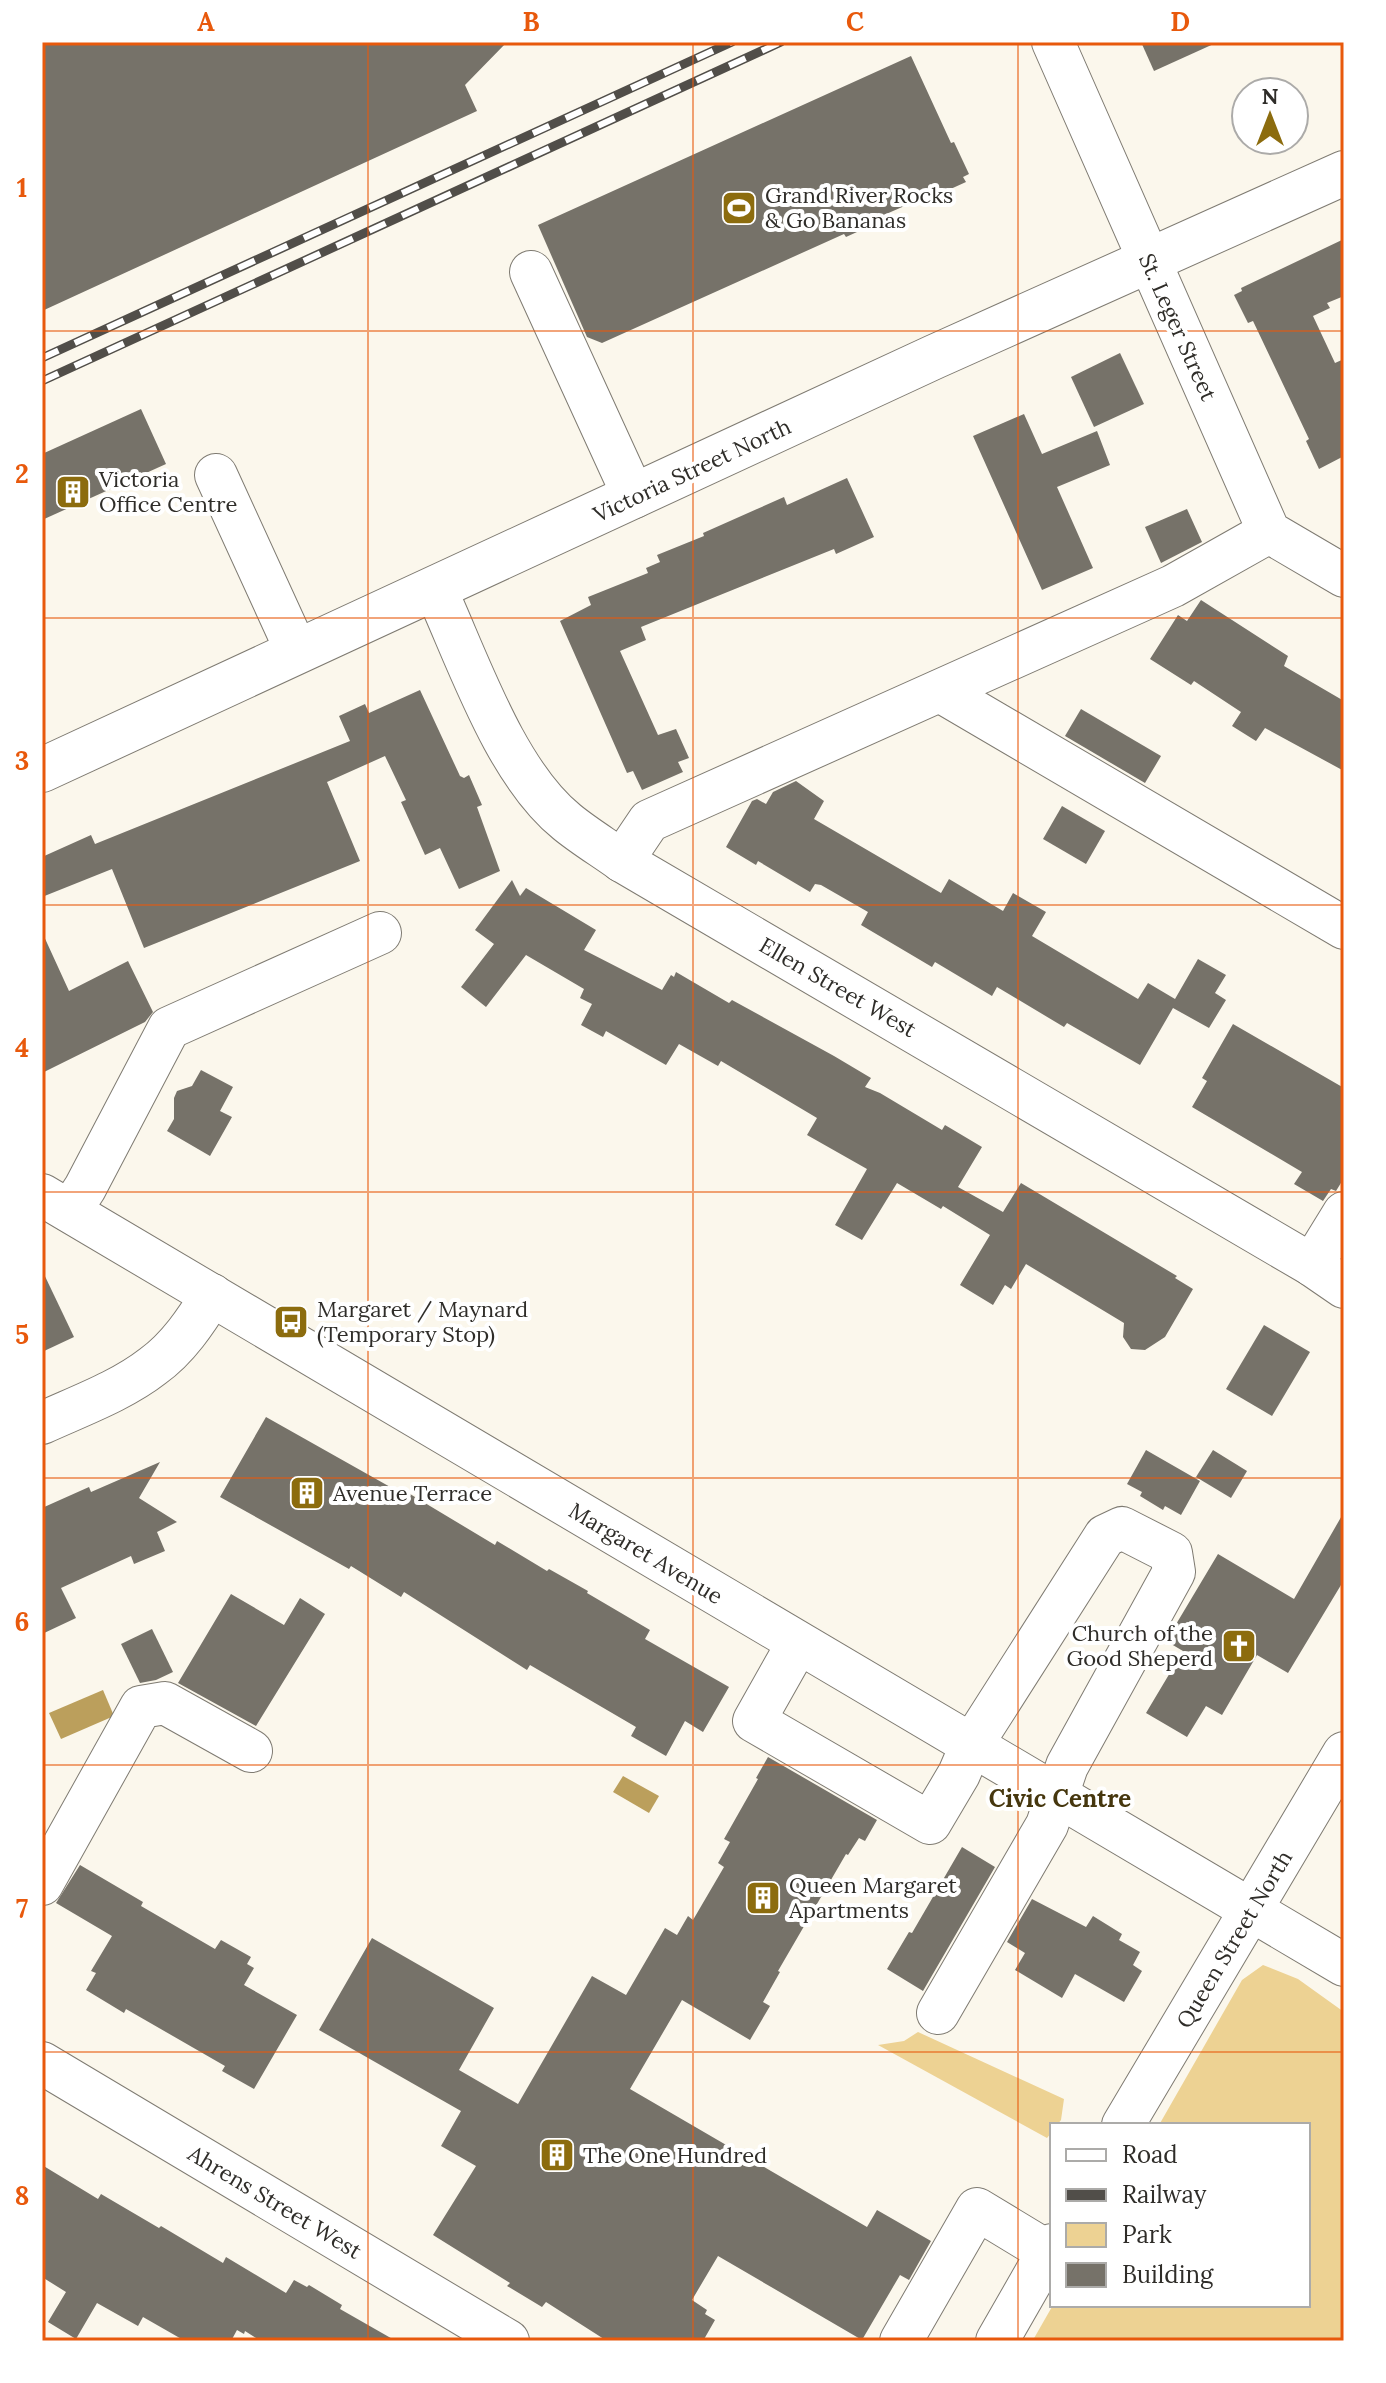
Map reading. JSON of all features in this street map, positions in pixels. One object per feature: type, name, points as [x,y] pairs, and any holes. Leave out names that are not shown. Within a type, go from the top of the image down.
[{"type":"main road","name":"Victoria Street North","points":[[42,770],[934,357],[1344,173]]},
{"type":"street","name":"St. Leger Street","points":[[1053,42],[1269,532]]},
{"type":"street","points":[[531,272],[634,497]]},
{"type":"street","points":[[216,475],[297,652]]},
{"type":"street","points":[[622,861],[649,821],[1173,586],[1269,532],[1344,576]]},
{"type":"street","name":"Ellen Street West","points":[[435,588],[497,727],[529,780],[565,821],[622,861],[1328,1276]]},
{"type":"street","points":[[940,691],[1344,928]]},
{"type":"street","points":[[56,1203],[85,1188],[169,1028],[380,933]]},
{"type":"street","name":"Margaret Avenue","points":[[56,1203],[1344,1965]]},
{"type":"street","points":[[1328,1276],[1344,1213]]},
{"type":"street","points":[[42,1423],[127,1383],[154,1366],[195,1322],[212,1295]]},
{"type":"street","points":[[798,1643],[754,1721],[925,1833],[959,1774],[971,1746],[1105,1536],[1122,1528],[1171,1553],[1174,1572],[1067,1766],[1047,1825],[938,2013]]},
{"type":"street","points":[[42,1884],[141,1707],[165,1703],[251,1751]]},
{"type":"street","name":"Queen Street North","points":[[1124,2123],[1344,1753]]},
{"type":"street","name":"Ahrens Street West","points":[[42,2063],[508,2341]]},
{"type":"street","points":[[901,2341],[977,2209],[1050,2249],[997,2341]]},
{"type":"green space","points":[[1263,1965],[1298,1979],[1344,2012],[1344,2341],[1033,2340],[1052,2307],[1310,2307],[1310,2123],[1160,2123],[1242,1980]]},
{"type":"green space","points":[[918,2032],[1064,2099],[1061,2120],[1050,2123],[1047,2138],[878,2045],[904,2041]]},
{"type":"shaded area","points":[[103,1690],[114,1716],[61,1739],[49,1713]]},
{"type":"shaded area","points":[[623,1776],[659,1796],[649,1813],[613,1792]]},
{"type":"building","points":[[42,42],[507,42],[465,85],[477,111],[42,311]]},
{"type":"building","points":[[1141,42],[1218,42],[1154,71]]},
{"type":"building","name":"Grand River Rocks & Go Bananas","points":[[911,56],[951,143],[954,142],[969,174],[963,177],[966,182],[877,218],[879,222],[846,237],[844,234],[602,343],[587,337],[538,225]]},
{"type":"building","points":[[1344,239],[1344,296],[1327,303],[1330,308],[1313,316],[1335,363],[1344,359],[1344,456],[1319,469],[1306,441],[1309,439],[1253,321],[1248,323],[1234,295],[1242,291],[1241,288]]},
{"type":"building","points":[[1120,353],[1144,404],[1094,427],[1071,377]]},
{"type":"building","name":"Victoria Office Centre","points":[[141,409],[166,464],[42,520],[42,454]]},
{"type":"building","points":[[1024,414],[1042,454],[1097,431],[1110,465],[1057,487],[1093,568],[1042,590],[973,436]]},
{"type":"building","points":[[847,478],[874,537],[836,554],[834,549],[641,627],[646,640],[620,651],[658,735],[676,729],[689,758],[678,762],[683,772],[642,790],[633,771],[627,773],[560,621],[591,605],[588,597],[648,573],[646,568],[660,562],[657,555],[784,497],[787,505]]},
{"type":"building","points":[[1187,509],[1202,542],[1161,563],[1145,527]]},
{"type":"building","points":[[1201,600],[1288,656],[1284,666],[1344,701],[1344,771],[1265,728],[1256,741],[1232,726],[1241,712],[1194,681],[1191,685],[1150,659],[1178,615],[1187,621]]},
{"type":"building","points":[[420,690],[460,776],[464,778],[469,775],[482,805],[477,807],[500,871],[459,889],[440,848],[425,855],[401,802],[406,800],[385,756],[327,782],[360,861],[144,948],[112,869],[42,897],[42,857],[91,835],[95,844],[350,741],[339,716],[365,704],[369,713]]},
{"type":"building","points":[[1081,709],[1161,756],[1145,783],[1065,736]]},
{"type":"building","points":[[796,781],[824,801],[814,819],[941,893],[949,879],[1003,911],[1013,893],[1046,912],[1032,936],[1138,999],[1148,983],[1175,999],[1198,959],[1226,975],[1215,993],[1226,1000],[1209,1028],[1173,1008],[1140,1065],[1067,1023],[1064,1027],[997,987],[992,996],[935,962],[932,967],[861,925],[868,912],[821,885],[815,884],[810,892],[758,861],[756,865],[726,847],[752,801],[757,799],[766,804],[773,792]]},
{"type":"building","points":[[1062,806],[1105,831],[1086,864],[1043,839]]},
{"type":"building","points":[[512,880],[520,896],[526,888],[596,930],[584,950],[662,990],[676,972],[871,1078],[865,1087],[942,1130],[945,1125],[982,1147],[958,1187],[1003,1212],[1021,1183],[1177,1276],[1175,1278],[1193,1289],[1165,1337],[1145,1350],[1131,1349],[1123,1337],[1124,1323],[1026,1264],[1011,1289],[1005,1285],[993,1305],[960,1285],[990,1235],[897,1183],[862,1240],[835,1225],[867,1169],[807,1135],[817,1118],[721,1061],[718,1066],[679,1044],[666,1065],[606,1031],[603,1037],[581,1025],[592,1004],[580,998],[584,989],[526,955],[486,1007],[461,987],[494,944],[475,930]]},
{"type":"building","points":[[42,932],[69,991],[128,961],[153,1012],[145,1022],[42,1073]]},
{"type":"building","points":[[1233,1024],[1344,1088],[1344,1178],[1336,1191],[1331,1189],[1323,1201],[1294,1184],[1302,1172],[1192,1107],[1207,1081],[1202,1078]]},
{"type":"building","points":[[201,1070],[233,1087],[220,1111],[232,1117],[210,1156],[167,1131],[174,1119],[177,1091],[192,1086]]},
{"type":"building","points":[[42,1270],[74,1337],[42,1352]]},
{"type":"building","points":[[1264,1325],[1310,1352],[1272,1416],[1226,1389]]},
{"type":"building","points":[[266,1417],[408,1497],[410,1494],[495,1545],[497,1541],[547,1571],[549,1569],[650,1630],[645,1639],[729,1687],[703,1732],[685,1721],[666,1756],[631,1736],[636,1727],[530,1665],[527,1670],[404,1592],[401,1597],[351,1566],[349,1569],[220,1497]]},
{"type":"building","points":[[1146,1450],[1200,1481],[1181,1515],[1165,1506],[1163,1510],[1127,1484]]},
{"type":"building","points":[[1213,1450],[1247,1471],[1231,1498],[1196,1477]]},
{"type":"building","points":[[160,1462],[139,1498],[177,1522],[157,1532],[165,1551],[134,1564],[131,1556],[61,1588],[76,1618],[42,1634],[42,1508],[89,1487],[91,1492]]},
{"type":"building","name":"Church of the Good Sheperd","points":[[1344,1512],[1344,1580],[1288,1673],[1257,1655],[1222,1715],[1206,1706],[1187,1737],[1146,1713],[1183,1651],[1166,1641],[1218,1554],[1294,1599]]},
{"type":"building","points":[[231,1594],[284,1625],[300,1598],[325,1614],[256,1726],[178,1683]]},
{"type":"building","points":[[152,1629],[173,1672],[140,1683],[121,1644]]},
{"type":"building","points":[[768,1757],[877,1820],[865,1841],[859,1838],[846,1854],[778,1971],[763,2002],[770,2006],[750,2040],[682,2000],[630,2089],[867,2227],[877,2210],[931,2241],[909,2280],[900,2275],[862,2340],[718,2256],[692,2300],[715,2320],[703,2341],[607,2341],[546,2302],[542,2307],[507,2286],[510,2283],[433,2235],[476,2166],[441,2146],[461,2111],[319,2030],[372,1938],[494,2008],[459,2070],[518,2104],[592,1976],[626,1995],[665,1928],[677,1935],[688,1916],[693,1920],[724,1867],[718,1863],[730,1842],[724,1839]]},
{"type":"building","points":[[962,1847],[995,1867],[923,1991],[887,1969],[909,1932],[912,1933]]},
{"type":"building","points":[[80,1865],[143,1902],[141,1906],[215,1949],[221,1940],[251,1957],[247,1964],[254,1968],[244,1985],[297,2015],[254,2089],[222,2071],[225,2066],[126,2009],[124,2013],[86,1990],[96,1973],[91,1971],[112,1936],[56,1903]]},
{"type":"building","points":[[1032,1899],[1086,1927],[1093,1916],[1122,1934],[1119,1940],[1140,1952],[1133,1965],[1142,1971],[1124,2002],[1075,1974],[1062,1998],[1015,1970],[1025,1953],[1007,1942]]},
{"type":"building","points":[[42,2165],[98,2199],[101,2194],[223,2263],[226,2257],[286,2293],[294,2280],[307,2287],[309,2285],[342,2305],[340,2309],[396,2341],[261,2341],[245,2331],[244,2334],[237,2330],[231,2341],[185,2341],[143,2317],[138,2326],[97,2303],[76,2339],[48,2322],[66,2292],[42,2277]]},
{"type":"railway","points":[[42,358],[732,42]]},
{"type":"railway","points":[[42,381],[781,42]]},
{"type":"place","name":"Grand River Rocks & Go Bananas","points":[[739,208]]},
{"type":"place","name":"Victoria Office Centre","points":[[73,492]]},
{"type":"place","name":"Margaret / Maynard (Temporary Stop)","points":[[291,1322]]},
{"type":"place","name":"Avenue Terrace","points":[[307,1493]]},
{"type":"place","name":"Church of the Good Sheperd","points":[[1239,1646]]},
{"type":"place","name":"Queen Margaret Apartments","points":[[763,1898]]},
{"type":"place","name":"The One Hundred","points":[[557,2155]]},
{"type":"district","name":"Civic Centre","points":[[1060,1799]]}]
